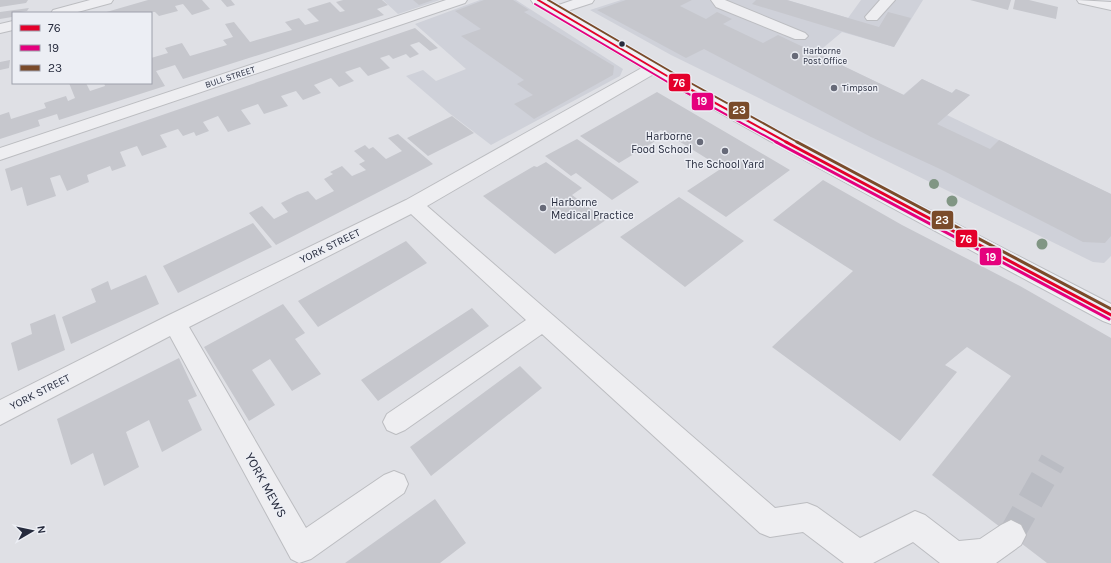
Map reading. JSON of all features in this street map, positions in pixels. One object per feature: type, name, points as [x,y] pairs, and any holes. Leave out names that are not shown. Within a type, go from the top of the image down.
[{"type":"main road","points":[[538,0],[756,127],[1109,310]]},
{"type":"street","points":[[62,12],[106,0]]},
{"type":"street","name":"BULL STREET","points":[[0,154],[460,0]]},
{"type":"street","points":[[555,10],[587,0]]},
{"type":"street","points":[[718,0],[721,4],[800,36]]},
{"type":"street","points":[[872,18],[888,0]]},
{"type":"street","points":[[1084,0],[1111,6]]},
{"type":"street","points":[[0,29],[12,26]]},
{"type":"street","name":"YORK STREET","points":[[0,413],[175,322],[413,205],[653,68]]},
{"type":"street","points":[[413,205],[544,320],[770,523],[807,517],[858,555],[915,525],[955,556],[985,553],[1011,535]]},
{"type":"street","points":[[396,422],[544,320]]},
{"type":"street","name":"YORK MEWS","points":[[175,322],[301,549],[394,484]]},
{"type":"shaded area","points":[[383,0],[440,0],[398,14]]},
{"type":"shaded area","points":[[480,0],[516,0],[623,69],[620,76],[491,145],[449,113],[406,76],[423,70],[436,81],[466,69],[415,24]]},
{"type":"shaded area","points":[[621,0],[787,0],[848,18],[861,0],[923,0],[894,47],[842,32],[817,53],[903,95],[922,79],[952,93],[956,89],[970,95],[947,115],[1111,194],[1111,256],[1104,263],[1093,262],[671,55],[590,10]]},
{"type":"building","points":[[0,0],[28,0],[26,3],[0,7]]},
{"type":"building","points":[[148,0],[202,0],[210,9],[192,15],[183,4],[175,6],[178,11],[159,16],[155,12],[106,12]]},
{"type":"building","points":[[221,0],[231,0],[235,5],[227,7]]},
{"type":"building","points":[[343,0],[382,0],[388,5],[377,9],[384,15],[183,79],[175,65],[156,71],[165,86],[59,120],[57,114],[38,120],[40,126],[0,139],[0,115],[9,112],[11,119],[46,108],[44,103],[66,96],[68,101],[75,98],[69,84],[86,84],[90,91],[105,86],[104,84],[152,84],[152,58],[168,53],[165,48],[182,43],[190,56],[227,45],[223,40],[233,37],[225,24],[234,22],[250,42],[292,30],[285,22],[299,18],[305,25],[319,21],[307,9],[330,2],[340,12],[345,11],[336,2]]},
{"type":"building","points":[[413,0],[433,0],[419,5]]},
{"type":"building","points":[[484,0],[513,0],[529,10],[524,12],[614,66],[613,75],[534,119],[514,104],[533,95],[517,84],[524,80],[461,36],[481,29],[455,11]]},
{"type":"building","points":[[626,0],[692,0],[680,6],[706,19],[717,12],[732,19],[723,24],[763,43],[778,35],[904,95],[922,79],[952,93],[956,89],[970,95],[937,124],[990,149],[999,140],[1111,194],[1111,236],[1105,243],[1083,242],[940,169],[871,137],[704,49],[686,58],[597,10]]},
{"type":"building","points":[[756,0],[787,0],[879,27],[888,12],[911,18],[894,47],[752,4]]},
{"type":"building","points":[[970,0],[1011,0],[1008,10]]},
{"type":"building","points":[[1015,0],[1029,0],[1058,7],[1056,19],[1013,9]]},
{"type":"building","points":[[29,8],[27,11],[12,12],[12,17],[0,19],[0,12]]},
{"type":"building","points":[[415,28],[438,48],[430,51],[419,42],[410,45],[419,54],[410,58],[406,54],[393,59],[389,55],[380,58],[390,68],[368,76],[360,67],[345,72],[354,81],[339,87],[331,78],[314,85],[321,93],[303,100],[296,91],[281,96],[288,106],[264,114],[258,104],[241,110],[251,124],[228,132],[218,116],[203,122],[209,131],[196,136],[194,132],[183,136],[178,129],[160,135],[167,147],[142,156],[137,146],[120,152],[126,166],[112,171],[110,166],[87,175],[89,182],[67,191],[60,175],[50,178],[56,196],[27,206],[22,187],[11,191],[5,169]]},
{"type":"building","points":[[10,60],[9,68],[0,70],[0,62]]},
{"type":"building","name":"The School Yard","points":[[657,92],[790,170],[726,217],[687,191],[722,168],[661,130],[651,136],[657,140],[619,163],[580,136]]},
{"type":"building","points":[[452,116],[474,133],[428,156],[407,138]]},
{"type":"building","points":[[398,134],[433,164],[276,245],[249,213],[262,206],[274,219],[288,212],[281,203],[297,195],[308,191],[316,200],[334,191],[324,179],[333,174],[330,172],[342,166],[352,176],[366,170],[359,164],[365,161],[354,151],[365,145],[369,149],[373,147],[386,159],[402,151],[388,138]]},
{"type":"building","points":[[577,139],[639,182],[612,200],[576,173],[571,176],[545,156]]},
{"type":"building","name":"Harborne Medical Practice","points":[[546,162],[582,188],[572,195],[606,220],[555,254],[483,196],[534,166],[537,167]]},
{"type":"building","points":[[823,180],[902,225],[1020,286],[1111,338],[1111,563],[1047,563],[932,475],[1011,376],[967,347],[945,365],[957,372],[900,441],[772,347],[853,271],[773,220]]},
{"type":"building","points":[[679,197],[744,241],[685,287],[620,237]]},
{"type":"building","points":[[253,223],[272,247],[178,293],[163,266]]},
{"type":"building","points":[[406,241],[427,263],[318,327],[298,301]]},
{"type":"building","points":[[146,275],[159,304],[71,344],[62,317],[96,302],[91,289],[108,281],[111,290]]},
{"type":"building","points":[[283,304],[305,333],[295,339],[321,374],[292,391],[270,359],[252,370],[275,405],[249,421],[204,347]]},
{"type":"building","points":[[472,308],[489,326],[378,401],[361,380]]},
{"type":"building","points":[[55,314],[65,350],[18,371],[11,343],[32,334],[30,324]]},
{"type":"building","points":[[179,358],[197,396],[188,400],[202,430],[162,452],[149,420],[126,432],[139,467],[104,486],[93,453],[71,465],[57,419]]},
{"type":"building","points":[[520,366],[542,388],[431,476],[410,447]]},
{"type":"building","points":[[435,499],[466,543],[440,563],[345,563]]},
{"type":"tunnel","points":[[1011,535],[1053,461]]},
{"type":"transit line","name":"76","points":[[538,0],[679,83],[822,162],[1111,315]]},
{"type":"transit line","name":"23","points":[[548,0],[757,120],[898,197],[1111,309]]},
{"type":"transit line","name":"19","points":[[535,4],[605,46],[748,127],[892,205],[1109,319]]},
{"type":"place","name":"Harborne Post Office","points":[[795,56]]},
{"type":"place","name":"Timpson","points":[[834,88]]},
{"type":"place","name":"Harborne Food School","points":[[700,142]]},
{"type":"place","name":"The School Yard","points":[[725,151]]},
{"type":"place","name":"Harborne Medical Practice","points":[[543,208]]}]
